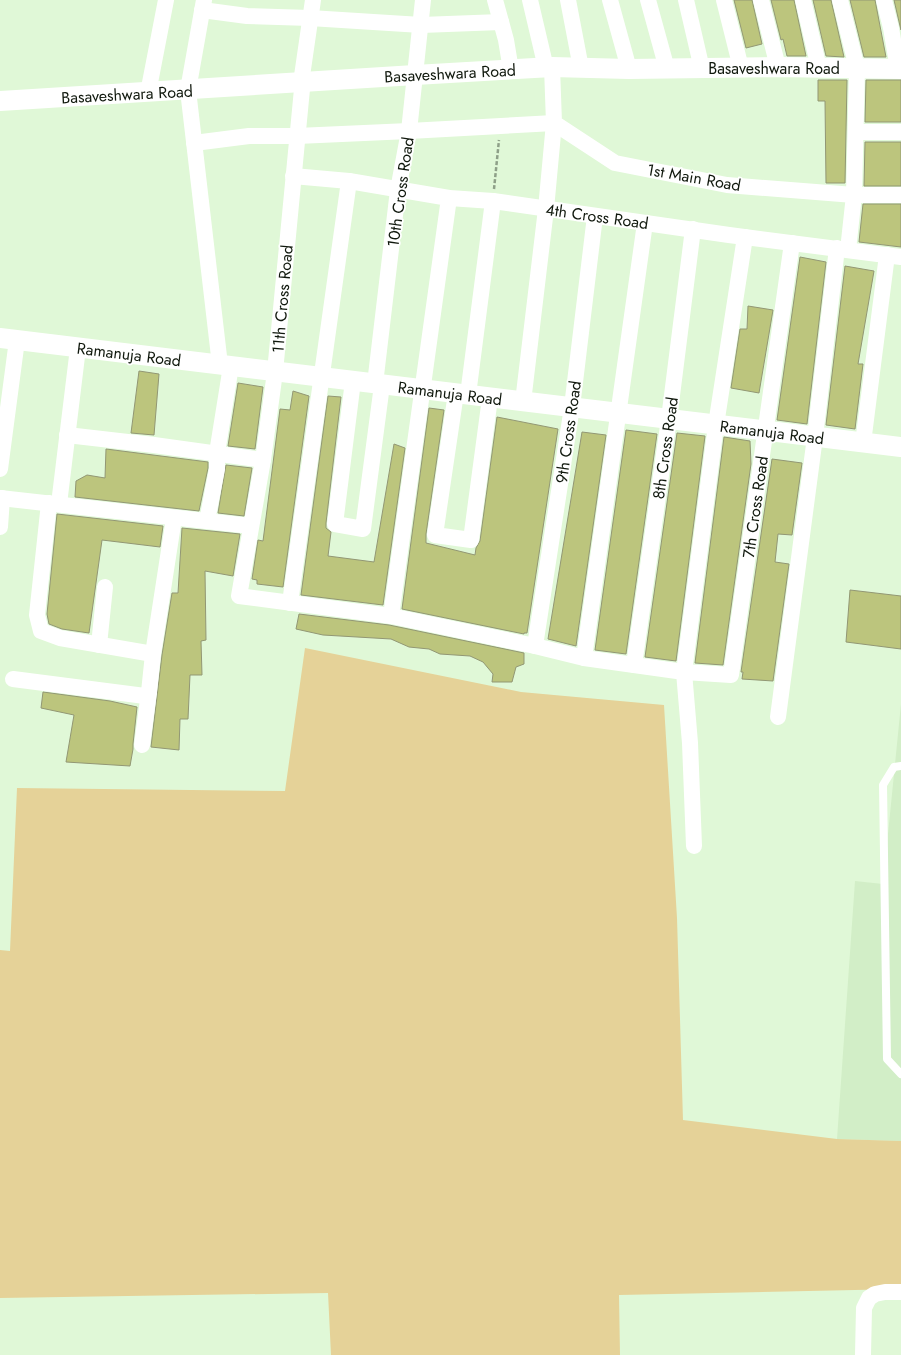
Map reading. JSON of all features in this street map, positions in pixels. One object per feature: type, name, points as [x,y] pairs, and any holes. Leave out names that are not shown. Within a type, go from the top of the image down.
[{"type":"street","points":[[148,93],[166,0]]},
{"type":"street","name":"11th Cross Road","points":[[290,603],[239,596],[262,460],[274,372],[302,89],[301,83],[313,0]]},
{"type":"street","name":"10th Cross Road","points":[[353,381],[335,524],[363,529],[398,190],[409,131],[423,0]]},
{"type":"street","points":[[494,0],[506,40],[511,70]]},
{"type":"street","points":[[523,402],[546,209],[554,123],[549,68],[530,0]]},
{"type":"street","points":[[568,0],[581,68]]},
{"type":"street","points":[[610,0],[629,69]]},
{"type":"street","points":[[648,0],[667,69]]},
{"type":"street","points":[[686,0],[702,69]]},
{"type":"street","points":[[724,0],[741,68]]},
{"type":"street","points":[[761,0],[778,67]]},
{"type":"street","points":[[803,0],[819,68]]},
{"type":"street","points":[[778,717],[815,437],[843,249],[854,195],[857,68],[840,0]]},
{"type":"street","points":[[884,0],[900,69]]},
{"type":"street","points":[[207,521],[217,469],[217,453],[226,366],[188,90],[203,5],[247,16],[310,18],[420,25],[501,22]]},
{"type":"street","name":"Basaveshwara Road","points":[[0,101],[549,68],[702,69],[778,67],[900,69]]},
{"type":"street","points":[[194,142],[249,136],[297,136],[554,123]]},
{"type":"street","name":"1st Main Road","points":[[554,123],[615,163],[726,185],[854,195],[901,194]]},
{"type":"street","points":[[856,132],[901,132]]},
{"type":"street","name":"4th Cross Road","points":[[293,176],[348,181],[448,198],[493,201],[744,237],[894,256]]},
{"type":"street","points":[[348,181],[290,603],[391,616],[535,646],[584,658],[684,672]]},
{"type":"street","points":[[391,616],[448,198]]},
{"type":"street","points":[[490,398],[471,540],[435,535],[462,394],[493,201]]},
{"type":"street","name":"9th Cross Road","points":[[535,646],[572,407],[595,216]]},
{"type":"street","points":[[584,658],[645,223]]},
{"type":"street","name":"8th Cross Road","points":[[634,665],[669,419],[693,230]]},
{"type":"street","points":[[694,846],[690,743],[684,672],[716,425],[744,237]]},
{"type":"street","name":"7th Cross Road","points":[[684,672],[731,675],[792,243]]},
{"type":"street","points":[[863,443],[894,256]]},
{"type":"street","points":[[0,469],[8,339]]},
{"type":"street","name":"Ramanuja Road","points":[[8,339],[901,447]]},
{"type":"street","points":[[78,348],[67,435],[54,504],[37,615],[40,631],[60,638],[154,654]]},
{"type":"street","points":[[67,435],[217,453],[262,460]]},
{"type":"street","points":[[0,527],[1,498],[251,526]]},
{"type":"street","points":[[142,745],[174,518]]},
{"type":"street","points":[[100,645],[105,587]]},
{"type":"street","points":[[13,680],[145,696],[149,692]]},
{"type":"street","points":[[863,1355],[864,1308],[869,1298],[875,1294],[885,1292],[901,1292]]},
{"type":"lane","points":[[901,766],[894,767],[883,785],[887,1059],[901,1074]]},
{"type":"path","points":[[493,201],[501,126]]},
{"type":"shaded area","points":[[305,648],[521,692],[664,705],[677,918],[683,1120],[837,1139],[901,1141],[901,1289],[619,1295],[620,1355],[331,1355],[328,1293],[0,1298],[0,950],[10,951],[17,788],[285,791]]},
{"type":"shaded area","points":[[901,704],[901,1141],[837,1139],[855,881],[883,884]]},
{"type":"building","points":[[734,0],[752,0],[762,44],[746,48]]},
{"type":"building","points":[[771,0],[794,0],[806,56],[787,56],[783,39],[781,40]]},
{"type":"building","points":[[813,0],[831,0],[844,57],[826,56]]},
{"type":"building","points":[[850,0],[875,0],[886,57],[864,57]]},
{"type":"building","points":[[894,0],[901,0],[901,30],[900,26]]},
{"type":"building","points":[[818,80],[847,80],[845,183],[826,183],[825,101],[818,101]]},
{"type":"building","points":[[866,80],[901,80],[901,122],[865,122]]},
{"type":"building","points":[[865,142],[901,142],[901,186],[864,186]]},
{"type":"building","points":[[863,204],[901,204],[901,247],[859,242]]},
{"type":"building","points":[[800,257],[826,262],[807,424],[777,420]]},
{"type":"building","points":[[845,266],[874,271],[858,364],[863,364],[855,429],[826,425]]},
{"type":"building","points":[[748,306],[773,310],[759,393],[731,388],[740,329],[747,329]]},
{"type":"building","points":[[139,371],[159,374],[154,435],[131,433]]},
{"type":"building","points":[[238,383],[263,387],[255,449],[228,446]]},
{"type":"building","points":[[293,391],[309,396],[283,587],[257,584],[257,580],[252,579],[258,540],[263,541],[280,409],[290,410]]},
{"type":"building","points":[[328,396],[341,397],[326,523],[326,528],[331,532],[328,556],[374,562],[394,444],[405,448],[383,605],[301,595]]},
{"type":"building","points":[[429,408],[444,410],[426,534],[426,543],[475,555],[476,548],[480,541],[497,417],[558,429],[527,633],[524,634],[402,609]]},
{"type":"building","points":[[626,430],[657,434],[626,654],[595,650]]},
{"type":"building","points":[[582,432],[606,435],[576,646],[548,639]]},
{"type":"building","points":[[677,433],[705,436],[676,661],[645,657]]},
{"type":"building","points":[[724,437],[750,441],[751,464],[723,665],[695,663]]},
{"type":"building","points":[[106,449],[208,462],[199,511],[75,497],[76,481],[87,475],[105,478]]},
{"type":"building","points":[[772,459],[802,463],[792,535],[778,534],[775,562],[789,564],[773,681],[742,679],[743,672],[741,672]]},
{"type":"building","points":[[226,465],[252,468],[244,516],[218,513]]},
{"type":"building","points":[[57,514],[163,526],[160,547],[102,540],[89,633],[62,629],[49,624],[47,614]]},
{"type":"building","points":[[182,528],[240,534],[233,576],[205,571],[206,640],[201,641],[202,675],[190,675],[188,719],[180,719],[179,750],[151,747],[162,655],[172,593],[178,593]]},
{"type":"building","points":[[850,590],[901,596],[901,649],[846,642]]},
{"type":"building","points":[[299,614],[389,625],[524,653],[524,664],[516,667],[512,682],[492,682],[493,674],[483,662],[470,656],[440,654],[429,649],[409,647],[391,639],[323,635],[296,629]]},
{"type":"building","points":[[43,692],[110,701],[137,707],[130,766],[66,762],[74,715],[41,708]]}]
